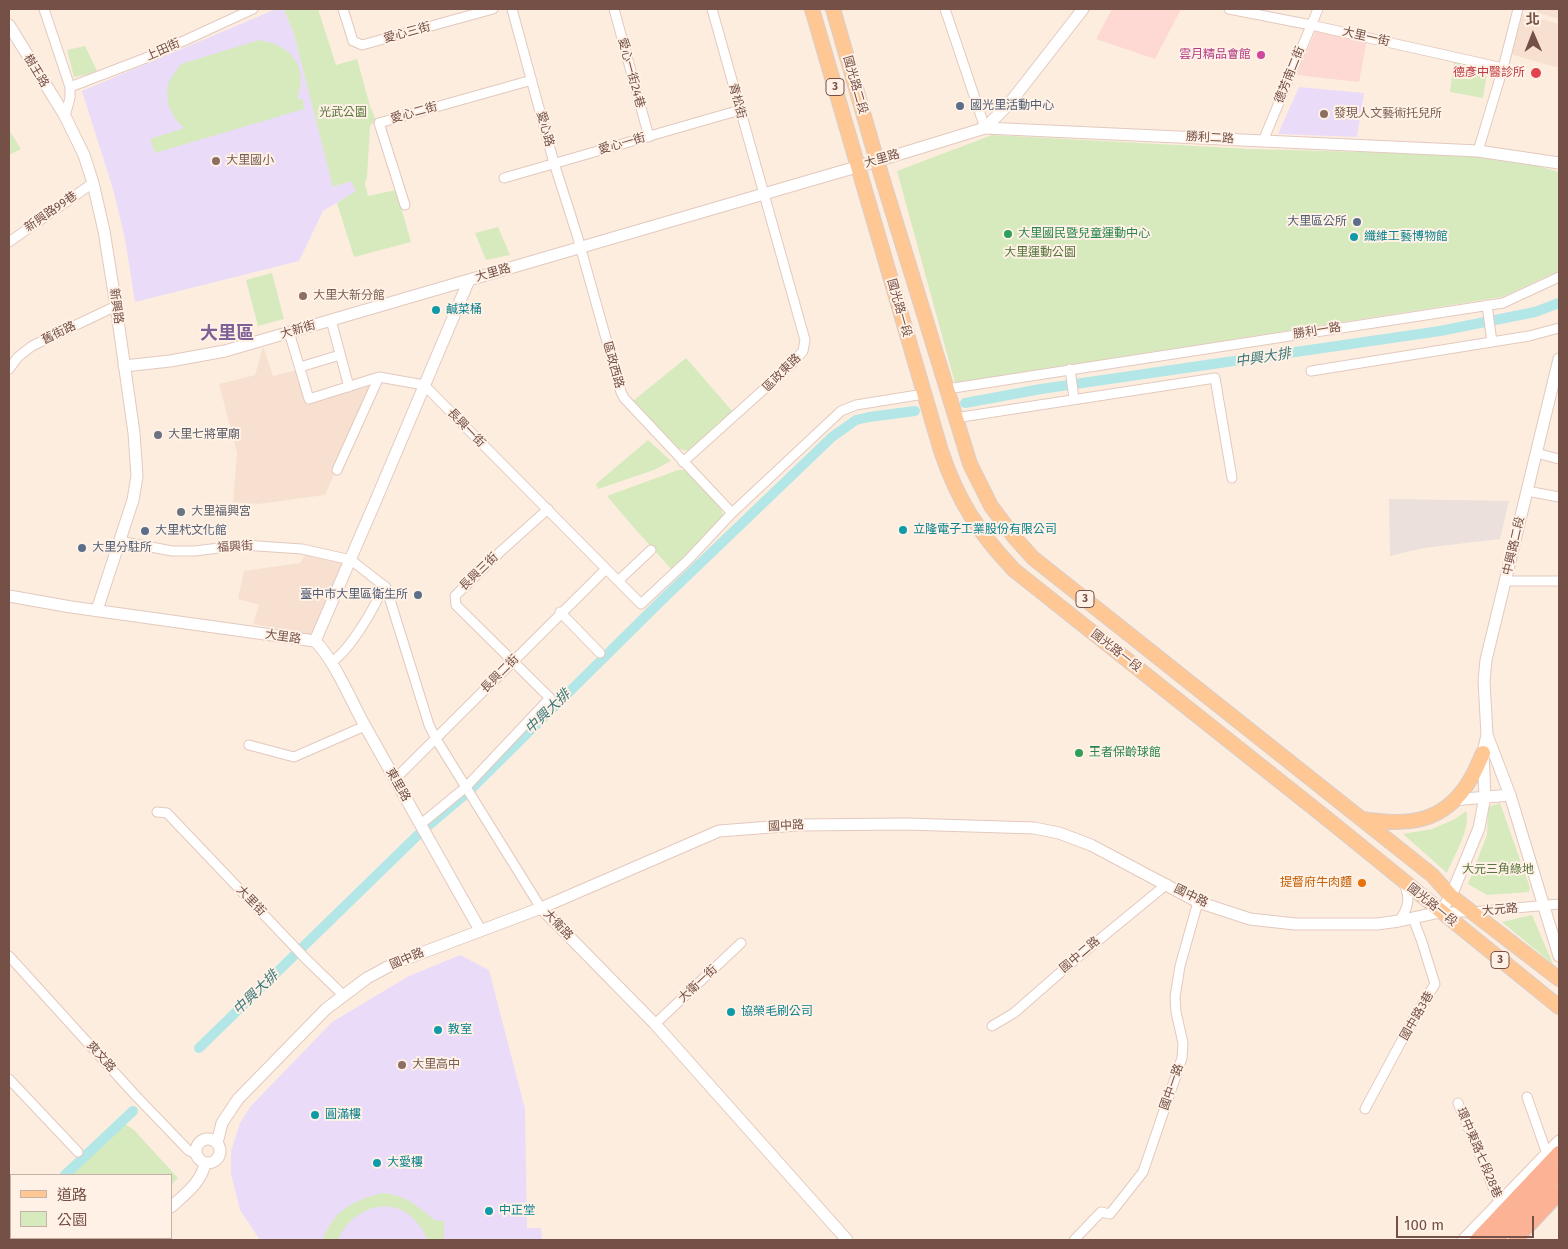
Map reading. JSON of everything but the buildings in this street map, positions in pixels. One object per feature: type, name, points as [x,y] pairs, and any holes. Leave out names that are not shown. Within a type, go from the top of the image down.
[{"type":"highway","points":[[1477,1240],[1553,1153]]},
{"type":"highway","points":[[1496,1240],[1559,1173]]},
{"type":"highway","points":[[1515,1240],[1559,1193]]},
{"type":"main road","name":"國光路二段","points":[[812,9],[858,166]]},
{"type":"main road","name":"國光路二段","points":[[833,9],[877,161]]},
{"type":"main road","name":"國光路一段","points":[[877,161],[970,464],[991,506],[1015,538],[1034,558],[1432,876],[1451,896],[1559,979]]},
{"type":"main road","name":"國光路一段","points":[[858,166],[941,451],[960,499],[981,532],[1014,570],[1330,821],[1559,1007]]},
{"type":"main road","points":[[1360,818],[1405,823],[1430,817],[1444,809],[1470,781],[1483,753]]},
{"type":"street","points":[[44,9],[70,87],[70,98],[65,116]]},
{"type":"street","name":"上田街","points":[[70,87],[151,56],[253,9]]},
{"type":"street","name":"愛心三街","points":[[343,9],[353,41],[362,45],[493,9]]},
{"type":"street","name":"愛心路","points":[[512,9],[554,163],[580,247]]},
{"type":"street","name":"愛心一街24巷","points":[[614,9],[649,137]]},
{"type":"street","name":"青松街","points":[[712,9],[763,194]]},
{"type":"street","points":[[945,9],[985,128]]},
{"type":"street","name":"大里路","points":[[10,597],[315,641],[469,280],[985,128],[1009,104],[1083,9]]},
{"type":"street","name":"大里一街","points":[[1229,9],[1311,24],[1503,68]]},
{"type":"street","name":"德芳南二街","points":[[1263,141],[1318,9]]},
{"type":"street","points":[[1478,151],[1503,68],[1518,9]]},
{"type":"street","name":"樹王路","points":[[9,25],[65,116]]},
{"type":"street","name":"愛心二街","points":[[405,204],[379,123],[532,80]]},
{"type":"street","name":"愛心一街","points":[[504,178],[740,110]]},
{"type":"street","name":"新興路","points":[[65,116],[84,155],[93,182],[104,232],[134,433],[137,470],[133,500],[97,610]]},
{"type":"street","name":"勝利二路","points":[[985,128],[1478,151],[1559,163]]},
{"type":"street","name":"新興路99巷","points":[[9,242],[93,182]]},
{"type":"street","name":"區政東路","points":[[683,462],[764,391],[803,351],[805,340],[766,199],[763,194]]},
{"type":"street","name":"區政西路","points":[[580,247],[624,398],[732,513]]},
{"type":"street","name":"勝利一路","points":[[947,389],[1503,303],[1559,276]]},
{"type":"street","name":"大新街","points":[[124,366],[226,351],[469,280]]},
{"type":"street","points":[[1487,305],[1492,342]]},
{"type":"street","name":"舊街路","points":[[9,369],[18,357],[32,346],[116,306]]},
{"type":"street","points":[[331,320],[349,387]]},
{"type":"street","points":[[1311,371],[1529,336],[1559,328]]},
{"type":"street","points":[[289,332],[309,399],[380,377],[424,385]]},
{"type":"street","points":[[300,367],[340,355]]},
{"type":"street","name":"中興路二段","points":[[1440,912],[1451,896],[1479,828],[1485,796],[1483,753],[1487,734],[1484,681],[1486,660],[1559,360]]},
{"type":"street","points":[[1070,369],[1074,398]]},
{"type":"street","points":[[337,470],[380,377]]},
{"type":"street","points":[[955,418],[1074,398],[1215,378],[1232,478]]},
{"type":"street","name":"長興一街","points":[[424,385],[641,604],[694,554],[732,513]]},
{"type":"street","points":[[732,513],[841,411],[856,405],[924,394]]},
{"type":"street","points":[[1536,453],[1559,459]]},
{"type":"street","points":[[1526,491],[1559,496]]},
{"type":"street","name":"長興三街","points":[[513,661],[456,605],[454,600],[455,596],[500,552],[548,509]]},
{"type":"street","name":"福興街","points":[[119,541],[172,551],[195,551],[243,545],[268,546],[302,550],[351,560]]},
{"type":"street","points":[[618,581],[651,550]]},
{"type":"street","name":"大衛路","points":[[351,560],[386,587],[422,704],[436,739],[541,908],[654,1024],[847,1240]]},
{"type":"street","name":"長興二街","points":[[395,779],[560,612],[606,569]]},
{"type":"street","points":[[1506,581],[1559,581]]},
{"type":"street","points":[[331,662],[340,655],[359,630],[370,613],[383,585]]},
{"type":"street","points":[[560,612],[600,653]]},
{"type":"street","name":"東里路","points":[[315,641],[331,662],[480,930]]},
{"type":"street","points":[[423,828],[466,787],[550,698],[513,661]]},
{"type":"street","points":[[249,745],[294,757],[365,726]]},
{"type":"street","name":"中興路二段","points":[[1487,734],[1510,795],[1559,956]]},
{"type":"street","points":[[1453,800],[1510,795]]},
{"type":"street","name":"大里街","points":[[157,812],[167,813],[304,958],[344,996]]},
{"type":"street","name":"國中路","points":[[172,1206],[197,1182],[204,1170],[205,1163],[212,1162],[218,1158],[220,1150],[217,1143],[222,1123],[238,1099],[326,1009],[367,978],[395,963],[541,908],[709,833],[729,829],[906,824],[1034,828],[1059,833],[1091,845],[1198,902],[1250,919],[1342,925],[1377,924],[1440,912]]},
{"type":"street","points":[[1399,921],[1405,912],[1408,901],[1408,892],[1403,881]]},
{"type":"street","name":"國中二路","points":[[992,1026],[1014,1013],[1078,957],[1167,884]]},
{"type":"street","name":"國中一路","points":[[1074,1240],[1101,1212],[1110,1214],[1143,1172],[1182,1058],[1183,1043],[1176,1012],[1175,997],[1180,966],[1198,902]]},
{"type":"street","name":"大元路","points":[[1440,912],[1472,912],[1559,904]]},
{"type":"street","name":"國中路3巷","points":[[1365,1109],[1416,1014],[1435,984],[1422,942],[1412,918]]},
{"type":"street","name":"大衛一街","points":[[654,1024],[741,943]]},
{"type":"street","name":"爽文路","points":[[9,956],[148,1109],[188,1150],[196,1154]]},
{"type":"street","points":[[9,1078],[78,1152]]},
{"type":"street","points":[[1527,1096],[1553,1153]]},
{"type":"street","name":"環中東路七段28巷","points":[[1458,1103],[1500,1204]]},
{"type":"street","points":[[205,1163],[199,1160],[196,1154],[196,1147],[202,1140],[210,1139],[217,1143]]},
{"type":"street","points":[[1463,1240],[1553,1153],[1559,1141]]},
{"type":"street","points":[[1486,1240],[1559,1162]]},
{"type":"street","points":[[1505,1240],[1551,1193],[1559,1181]]},
{"type":"shaded area","name":"大里國小","points":[[276,9],[284,9],[294,34],[334,187],[351,181],[357,191],[323,211],[299,261],[135,302],[125,239],[113,189],[82,91]]},
{"type":"shaded area","points":[[1112,9],[1181,9],[1155,59],[1096,39]]},
{"type":"shaded area","points":[[1524,9],[1559,9],[1559,19]]},
{"type":"shaded area","points":[[1523,14],[1559,24],[1559,68],[1510,54]]},
{"type":"shaded area","points":[[1319,29],[1367,39],[1359,82],[1297,75],[1315,32]]},
{"type":"shaded area","name":"發現人文藝術托兒所","points":[[1299,87],[1364,93],[1357,137],[1278,134]]},
{"type":"shaded area","points":[[263,346],[273,376],[297,370],[307,404],[373,385],[325,495],[258,504],[233,502],[237,453],[219,384],[255,375]]},
{"type":"shaded area","points":[[1389,499],[1509,501],[1500,539],[1423,548],[1390,556]]},
{"type":"shaded area","points":[[306,553],[346,561],[311,635],[253,624],[259,605],[238,599],[244,571],[300,563]]},
{"type":"shaded area","name":"大里高中","points":[[460,955],[489,970],[525,1109],[527,1228],[541,1228],[542,1240],[260,1240],[240,1210],[231,1174],[231,1151],[240,1123],[250,1107],[332,1022],[407,977]]},
{"type":"green space","name":"光武公園","points":[[284,9],[318,9],[336,65],[357,59],[370,106],[376,120],[370,126],[365,184],[368,196],[396,190],[411,242],[354,257],[337,203],[356,191],[351,181],[333,187],[294,34]]},
{"type":"green space","points":[[259,40],[281,47],[295,59],[301,77],[297,99],[303,99],[304,109],[155,153],[150,139],[184,128],[172,113],[168,104],[167,90],[169,81],[181,64]]},
{"type":"green space","points":[[85,46],[97,71],[74,77],[67,50]]},
{"type":"green space","points":[[1454,62],[1488,67],[1483,98],[1450,92]]},
{"type":"green space","points":[[9,130],[21,149],[9,155]]},
{"type":"green space","name":"大里運動公園","points":[[992,135],[1251,149],[1476,155],[1528,163],[1559,172],[1559,271],[1502,297],[955,383],[897,171]]},
{"type":"green space","points":[[498,227],[510,255],[486,260],[475,233]]},
{"type":"green space","points":[[272,273],[284,319],[258,326],[246,280]]},
{"type":"green space","points":[[686,358],[733,412],[687,451],[676,448],[633,401]]},
{"type":"green space","points":[[648,440],[671,461],[654,470],[598,489],[596,484]]},
{"type":"green space","points":[[678,470],[684,470],[707,492],[718,505],[724,518],[672,570],[607,496]]},
{"type":"green space","name":"大元三角綠地","points":[[1500,803],[1530,888],[1529,892],[1487,895],[1468,884],[1487,835],[1488,807]]},
{"type":"green space","name":"大元三角綠地","points":[[1466,811],[1467,817],[1464,833],[1447,873],[1403,834],[1432,829],[1455,819]]},
{"type":"green space","name":"大元三角綠地","points":[[1532,915],[1553,964],[1502,922]]},
{"type":"green space","points":[[122,1122],[134,1130],[178,1178],[172,1184],[172,1174],[70,1174]]},
{"type":"green space","points":[[382,1193],[404,1198],[434,1220],[444,1221],[444,1240],[428,1240],[420,1226],[404,1211],[390,1207],[380,1207],[362,1212],[348,1224],[338,1240],[323,1240],[332,1221],[345,1208],[353,1203]]},
{"type":"green space","points":[[9,1235],[10,1239],[115,1239],[9,1240]]},
{"type":"waterway","name":"中興大排","points":[[965,403],[1041,389],[1440,331],[1535,312],[1559,303]]},
{"type":"waterway","name":"中興大排","points":[[199,1048],[422,831],[467,793],[662,600],[832,437],[856,420],[915,411]]},
{"type":"waterway","name":"中興大排","points":[[66,1174],[133,1111]]},
{"type":"place","name":"雲月精品會館","points":[[1261,55]]},
{"type":"place","name":"德彥中醫診所","points":[[1536,73]]},
{"type":"place","name":"國光里活動中心","points":[[960,106]]},
{"type":"place","name":"發現人文藝術托兒所","points":[[1324,114]]},
{"type":"place","name":"大里國小","points":[[216,161]]},
{"type":"place","name":"大里區公所","points":[[1357,222]]},
{"type":"place","name":"大里國民暨兒童運動中心","points":[[1008,234]]},
{"type":"place","name":"纖維工藝博物館","points":[[1354,237]]},
{"type":"place","name":"大里大新分館","points":[[303,296]]},
{"type":"place","name":"鹹菜桶","points":[[436,310]]},
{"type":"place","name":"大里七將軍廟","points":[[158,435]]},
{"type":"place","name":"大里福興宮","points":[[181,512]]},
{"type":"place","name":"立隆電子工業股份有限公司","points":[[903,530]]},
{"type":"place","name":"大里杙文化館","points":[[145,531]]},
{"type":"place","name":"大里分駐所","points":[[82,548]]},
{"type":"place","name":"臺中市大里區衛生所","points":[[418,595]]},
{"type":"place","name":"王者保齡球館","points":[[1079,753]]},
{"type":"place","name":"提督府牛肉麵","points":[[1362,883]]},
{"type":"place","name":"協榮毛刷公司","points":[[731,1012]]},
{"type":"place","name":"教室","points":[[438,1030]]},
{"type":"place","name":"大里高中","points":[[402,1065]]},
{"type":"place","name":"圓滿樓","points":[[315,1115]]},
{"type":"place","name":"大愛樓","points":[[377,1163]]},
{"type":"place","name":"中正堂","points":[[489,1211]]},
{"type":"district","name":"大里區","points":[[227,334]]}]
